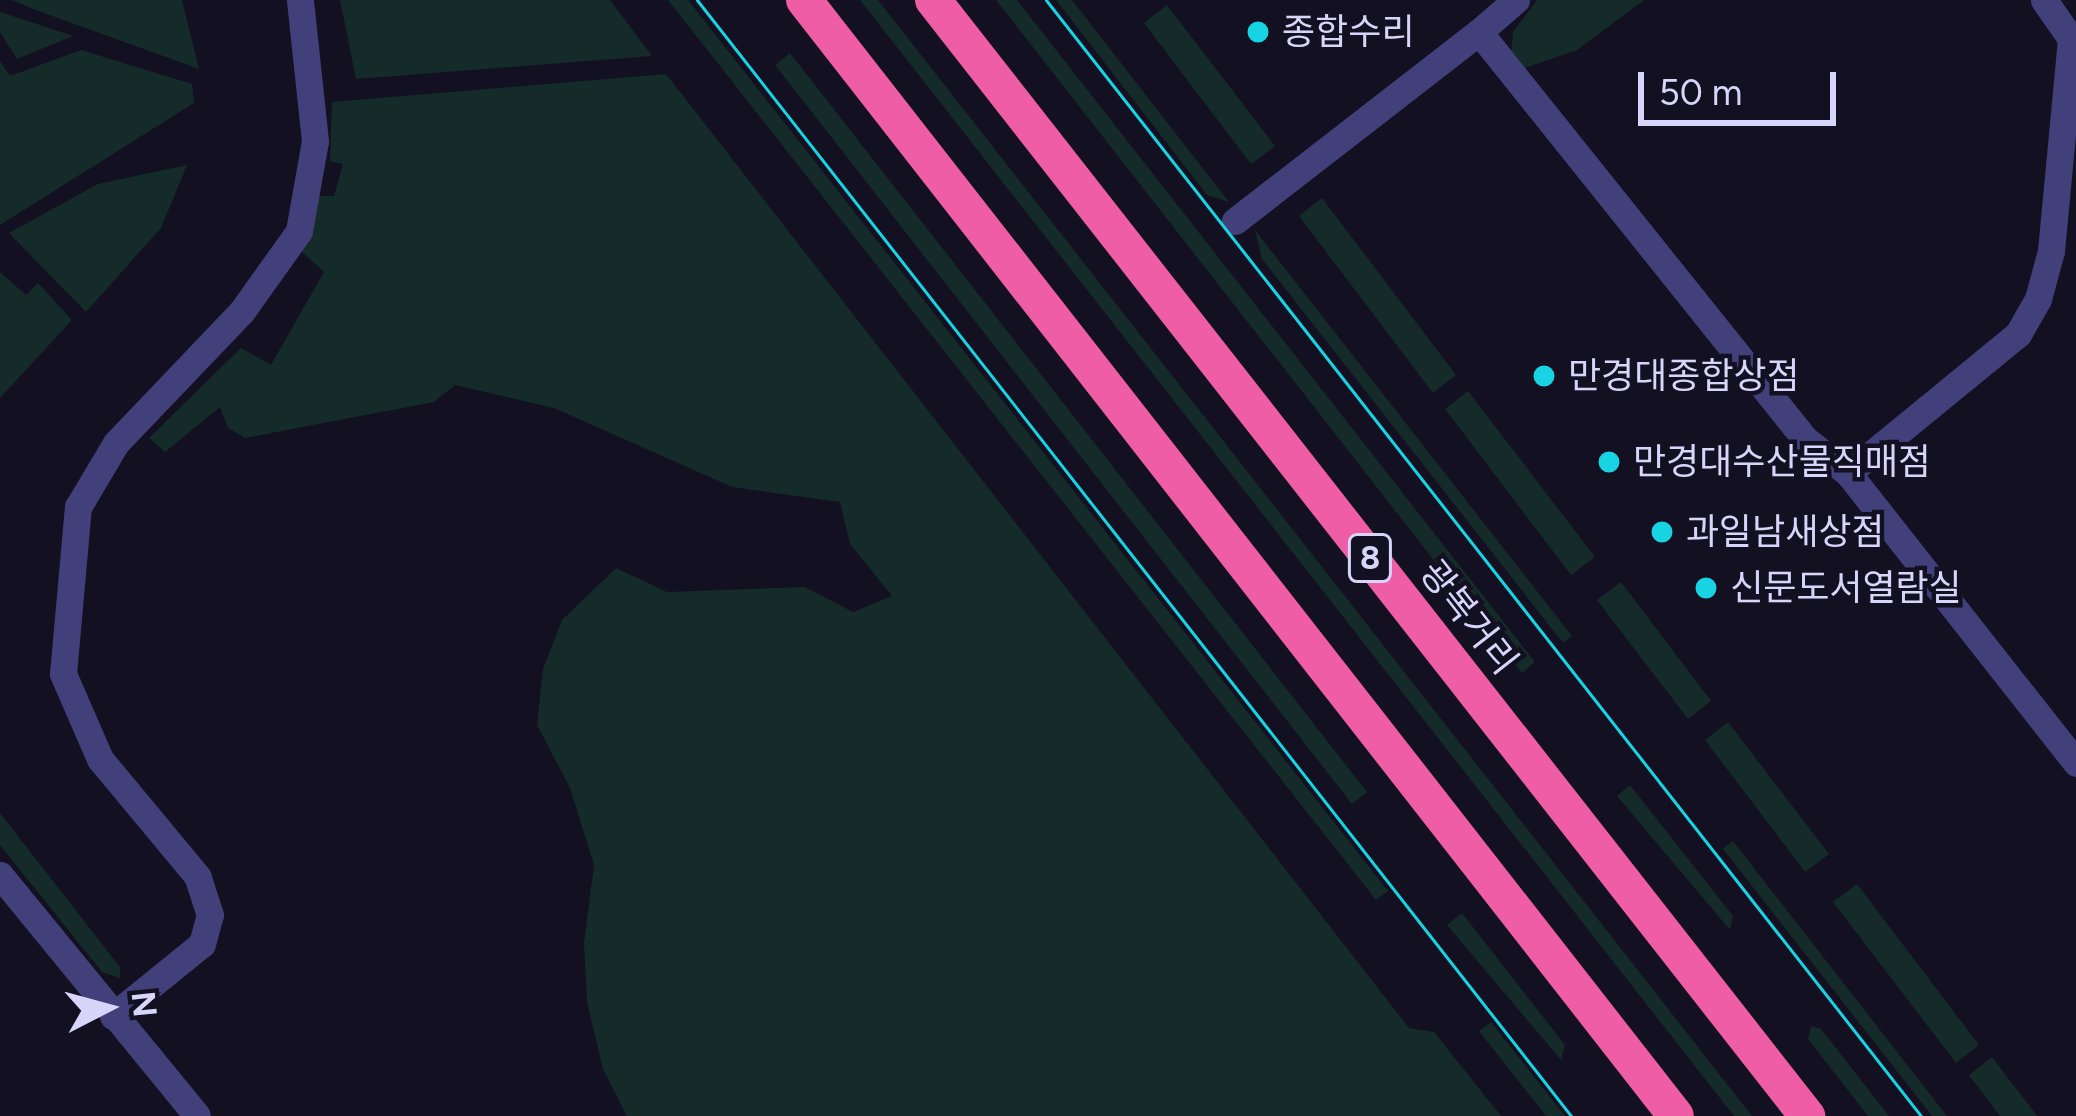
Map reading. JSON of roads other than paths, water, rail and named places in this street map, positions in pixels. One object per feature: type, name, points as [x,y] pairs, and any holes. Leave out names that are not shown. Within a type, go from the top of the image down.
[{"type":"highway","points":[[804,0],[1676,1116]]},
{"type":"highway","name":"광복거리","points":[[933,0],[1807,1116]]},
{"type":"street","points":[[113,1016],[202,944],[210,915],[198,877],[100,759],[63,674],[78,507],[116,443],[242,311],[298,231],[315,141],[300,0]]},
{"type":"street","points":[[1235,221],[1516,0]]},
{"type":"street","points":[[1848,473],[2018,334],[2038,298],[2050,251],[2073,39],[2044,0]]},
{"type":"street","points":[[1479,32],[1804,439],[1848,473],[2076,763]]},
{"type":"street","points":[[0,875],[197,1116]]},
{"type":"tram line","points":[[697,0],[1571,1116]]},
{"type":"tram line","points":[[1046,0],[1921,1116]]},
{"type":"place","name":"종합수리","points":[[1258,32]]},
{"type":"place","name":"만경대종합상점","points":[[1544,376]]},
{"type":"place","name":"만경대수산물직매점","points":[[1609,462]]},
{"type":"place","name":"과일남새상점","points":[[1662,532]]},
{"type":"place","name":"신문도서열람실","points":[[1706,588]]}]
